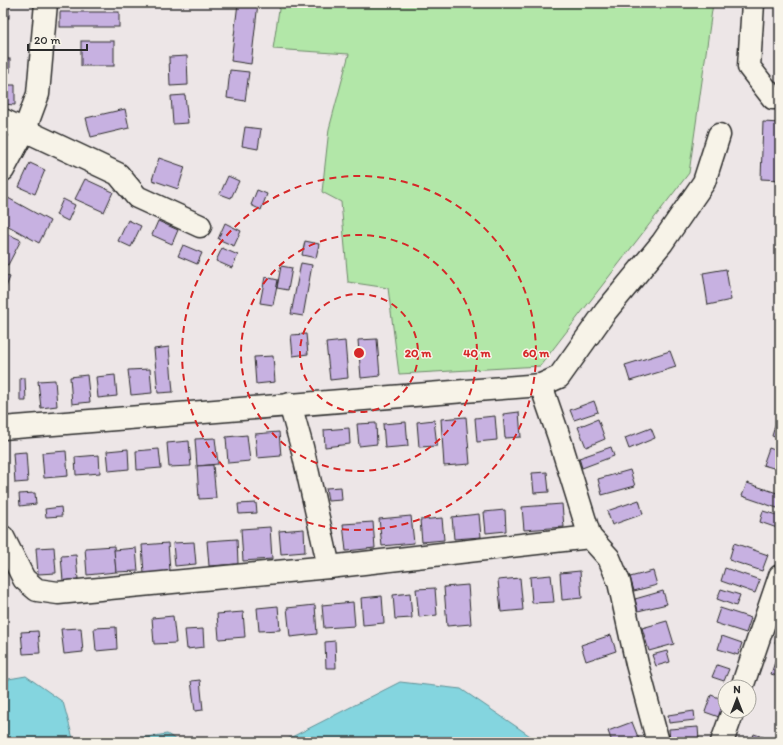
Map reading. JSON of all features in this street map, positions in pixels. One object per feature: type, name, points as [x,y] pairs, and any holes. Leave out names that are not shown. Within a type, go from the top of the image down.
[{"type":"street","points":[[3,170],[25,130],[38,94],[46,3]]},
{"type":"street","points":[[753,3],[749,67],[773,98],[780,98]]},
{"type":"street","points":[[3,120],[118,174],[137,197],[200,226]]},
{"type":"street","points":[[3,428],[541,385],[559,377],[606,311],[662,243],[704,182],[720,135]]},
{"type":"street","points":[[541,385],[590,537],[609,558],[619,582],[637,664],[658,742]]},
{"type":"street","points":[[290,404],[302,447],[329,567]]},
{"type":"street","points":[[3,537],[24,579],[37,590],[58,594],[329,567],[590,537]]},
{"type":"street","points":[[745,679],[780,576]]},
{"type":"street","points":[[722,742],[730,719]]},
{"type":"green space","points":[[280,3],[713,3],[689,173],[540,366],[399,374],[388,288],[348,282],[341,202],[322,192],[329,129],[349,54],[273,49]]},
{"type":"water","points":[[26,676],[63,702],[74,742],[3,742],[3,680]]},
{"type":"water","points":[[400,682],[461,689],[539,742],[282,742]]},
{"type":"water","points":[[167,734],[180,742],[114,742]]},
{"type":"building","points":[[3,3],[9,3],[9,18],[3,18]]},
{"type":"building","points":[[238,3],[258,3],[251,64],[231,61]]},
{"type":"building","points":[[60,12],[119,12],[119,27],[60,27]]},
{"type":"building","points":[[81,41],[114,41],[114,66],[81,66]]},
{"type":"building","points":[[187,56],[188,85],[170,86],[169,57]]},
{"type":"building","points":[[3,59],[10,59],[10,72],[3,72]]},
{"type":"building","points":[[230,70],[249,72],[245,101],[227,98]]},
{"type":"building","points":[[3,85],[15,85],[15,105],[3,104]]},
{"type":"building","points":[[185,95],[188,123],[173,124],[171,96]]},
{"type":"building","points":[[125,109],[129,128],[91,137],[86,118]]},
{"type":"building","points":[[763,122],[780,123],[780,180],[761,179]]},
{"type":"building","points":[[245,127],[261,129],[258,149],[242,146]]},
{"type":"building","points":[[159,158],[185,167],[178,189],[152,180]]},
{"type":"building","points":[[30,163],[45,170],[35,194],[19,187]]},
{"type":"building","points":[[228,176],[239,181],[231,198],[220,194]]},
{"type":"building","points":[[85,179],[113,192],[104,212],[75,199]]},
{"type":"building","points":[[257,190],[267,194],[261,210],[251,205]]},
{"type":"building","points":[[8,198],[50,221],[39,243],[3,223],[3,207]]},
{"type":"building","points":[[63,199],[75,205],[68,221],[56,215]]},
{"type":"building","points":[[128,220],[141,226],[131,247],[118,241]]},
{"type":"building","points":[[158,221],[178,230],[172,244],[152,235]]},
{"type":"building","points":[[225,223],[241,231],[234,246],[218,239]]},
{"type":"building","points":[[3,232],[21,240],[8,265],[3,263]]},
{"type":"building","points":[[305,241],[319,244],[316,258],[302,255]]},
{"type":"building","points":[[183,245],[202,253],[197,264],[178,256]]},
{"type":"building","points":[[222,248],[238,255],[232,268],[216,261]]},
{"type":"building","points":[[301,263],[312,265],[303,316],[291,314]]},
{"type":"building","points":[[281,266],[292,268],[288,290],[277,288]]},
{"type":"building","points":[[726,269],[731,300],[708,305],[703,273]]},
{"type":"building","points":[[3,274],[10,277],[6,287],[3,286]]},
{"type":"building","points":[[265,277],[278,280],[273,305],[260,303]]},
{"type":"building","points":[[306,334],[308,354],[293,356],[291,335]]},
{"type":"building","points":[[377,339],[380,376],[361,378],[358,340]]},
{"type":"building","points":[[345,341],[348,378],[330,380],[326,343]]},
{"type":"building","points":[[169,347],[173,392],[158,393],[154,349]]},
{"type":"building","points":[[670,351],[676,367],[630,381],[625,365]]},
{"type":"building","points":[[273,356],[275,382],[256,384],[254,357]]},
{"type":"building","points":[[150,369],[152,393],[131,395],[128,370]]},
{"type":"building","points":[[87,375],[90,402],[72,404],[70,377]]},
{"type":"building","points":[[115,375],[117,396],[98,398],[96,377]]},
{"type":"building","points":[[20,378],[25,378],[26,401],[20,401]]},
{"type":"building","points":[[55,380],[57,406],[41,408],[38,381]]},
{"type":"building","points":[[3,392],[6,392],[5,410],[3,410]]},
{"type":"building","points":[[594,401],[598,412],[574,420],[570,410]]},
{"type":"building","points":[[519,412],[521,437],[505,438],[503,414]]},
{"type":"building","points":[[495,416],[497,440],[477,442],[475,418]]},
{"type":"building","points":[[466,417],[470,464],[444,466],[441,419]]},
{"type":"building","points":[[598,419],[605,439],[586,447],[578,427]]},
{"type":"building","points":[[777,419],[780,419],[780,439],[772,436]]},
{"type":"building","points":[[434,420],[437,446],[419,447],[417,422]]},
{"type":"building","points":[[406,422],[408,446],[385,448],[383,424]]},
{"type":"building","points":[[376,423],[377,444],[359,446],[357,424]]},
{"type":"building","points":[[349,428],[350,444],[325,447],[324,430]]},
{"type":"building","points":[[651,428],[655,438],[629,449],[625,438]]},
{"type":"building","points":[[279,432],[281,456],[257,458],[255,434]]},
{"type":"building","points":[[247,435],[250,461],[228,463],[226,437]]},
{"type":"building","points":[[215,438],[218,464],[197,466],[195,439]]},
{"type":"building","points":[[189,441],[191,466],[169,467],[167,443]]},
{"type":"building","points":[[611,447],[614,456],[582,468],[579,458]]},
{"type":"building","points":[[769,448],[780,452],[780,470],[763,465]]},
{"type":"building","points":[[128,449],[129,469],[109,471],[107,451]]},
{"type":"building","points":[[159,449],[161,468],[137,470],[136,451]]},
{"type":"building","points":[[66,451],[68,476],[44,478],[42,453]]},
{"type":"building","points":[[26,452],[28,482],[15,483],[13,453]]},
{"type":"building","points":[[99,455],[100,473],[76,475],[75,457]]},
{"type":"building","points":[[213,465],[216,498],[199,499],[197,466]]},
{"type":"building","points":[[630,470],[635,486],[602,495],[598,479]]},
{"type":"building","points":[[547,472],[549,492],[534,493],[532,473]]},
{"type":"building","points":[[747,483],[780,494],[780,509],[742,496]]},
{"type":"building","points":[[341,487],[342,500],[328,501],[326,488]]},
{"type":"building","points":[[35,493],[36,504],[20,506],[19,494]]},
{"type":"building","points":[[639,500],[643,514],[612,525],[607,511]]},
{"type":"building","points":[[256,503],[257,513],[239,514],[238,504]]},
{"type":"building","points":[[562,504],[564,527],[524,530],[522,507]]},
{"type":"building","points":[[61,507],[62,516],[46,517],[45,509]]},
{"type":"building","points":[[505,510],[506,531],[486,533],[484,512]]},
{"type":"building","points":[[763,511],[780,516],[780,529],[760,522]]},
{"type":"building","points":[[479,514],[481,537],[454,539],[452,517]]},
{"type":"building","points":[[411,516],[414,543],[382,546],[379,519]]},
{"type":"building","points":[[442,518],[444,540],[422,542],[420,520]]},
{"type":"building","points":[[373,522],[375,548],[346,551],[343,524]]},
{"type":"building","points":[[270,527],[272,559],[243,561],[241,529]]},
{"type":"building","points":[[304,529],[305,552],[281,554],[279,531]]},
{"type":"building","points":[[237,539],[238,564],[209,566],[207,541]]},
{"type":"building","points":[[194,542],[196,564],[175,566],[173,543]]},
{"type":"building","points":[[168,543],[170,571],[144,574],[142,545]]},
{"type":"building","points":[[734,543],[768,555],[762,571],[729,560]]},
{"type":"building","points":[[114,546],[116,572],[87,575],[85,548]]},
{"type":"building","points":[[54,547],[56,573],[38,574],[36,548]]},
{"type":"building","points":[[136,548],[138,571],[116,572],[114,550]]},
{"type":"building","points":[[76,555],[78,579],[63,581],[61,556]]},
{"type":"building","points":[[725,568],[760,580],[755,593],[721,581]]},
{"type":"building","points":[[580,571],[582,598],[562,600],[560,573]]},
{"type":"building","points":[[653,571],[657,585],[634,591],[630,577]]},
{"type":"building","points":[[551,575],[554,602],[532,603],[530,577]]},
{"type":"building","points":[[520,578],[523,610],[501,612],[498,580]]},
{"type":"building","points":[[468,585],[471,624],[447,626],[444,587]]},
{"type":"building","points":[[435,588],[437,615],[419,617],[416,589]]},
{"type":"building","points":[[721,589],[740,595],[736,606],[717,599]]},
{"type":"building","points":[[663,591],[667,604],[638,611],[635,599]]},
{"type":"building","points":[[410,593],[412,618],[395,619],[393,595]]},
{"type":"building","points":[[382,596],[384,623],[363,625],[361,598]]},
{"type":"building","points":[[353,602],[355,626],[324,628],[322,605]]},
{"type":"building","points":[[315,605],[317,634],[290,637],[287,608]]},
{"type":"building","points":[[278,606],[280,630],[259,631],[257,608]]},
{"type":"building","points":[[720,608],[751,618],[746,633],[715,623]]},
{"type":"building","points":[[243,612],[245,637],[219,639],[217,614]]},
{"type":"building","points":[[173,616],[176,643],[154,644],[152,618]]},
{"type":"building","points":[[667,621],[674,644],[649,651],[642,628]]},
{"type":"building","points":[[116,627],[117,649],[96,651],[94,628]]},
{"type":"building","points":[[81,628],[83,652],[64,654],[61,629]]},
{"type":"building","points":[[203,629],[204,647],[187,649],[185,630]]},
{"type":"building","points":[[780,630],[780,645],[775,643]]},
{"type":"building","points":[[38,631],[40,653],[23,654],[21,632]]},
{"type":"building","points":[[611,635],[616,651],[586,661],[581,645]]},
{"type":"building","points":[[722,636],[742,643],[738,655],[718,649]]},
{"type":"building","points":[[335,641],[336,668],[326,668],[325,642]]},
{"type":"building","points":[[667,651],[670,662],[656,666],[652,655]]},
{"type":"building","points":[[776,659],[780,661],[780,677],[771,674]]},
{"type":"building","points":[[717,665],[729,669],[725,679],[712,677]]},
{"type":"building","points":[[200,680],[203,710],[195,711],[191,681]]},
{"type":"building","points":[[711,695],[717,697],[717,716],[705,712]]},
{"type":"building","points":[[694,711],[695,720],[669,723],[668,715]]},
{"type":"building","points":[[632,722],[640,742],[612,742],[608,731]]},
{"type":"building","points":[[698,727],[699,740],[670,742],[669,729]]},
{"type":"building","points":[[754,734],[778,742],[751,742]]}]
